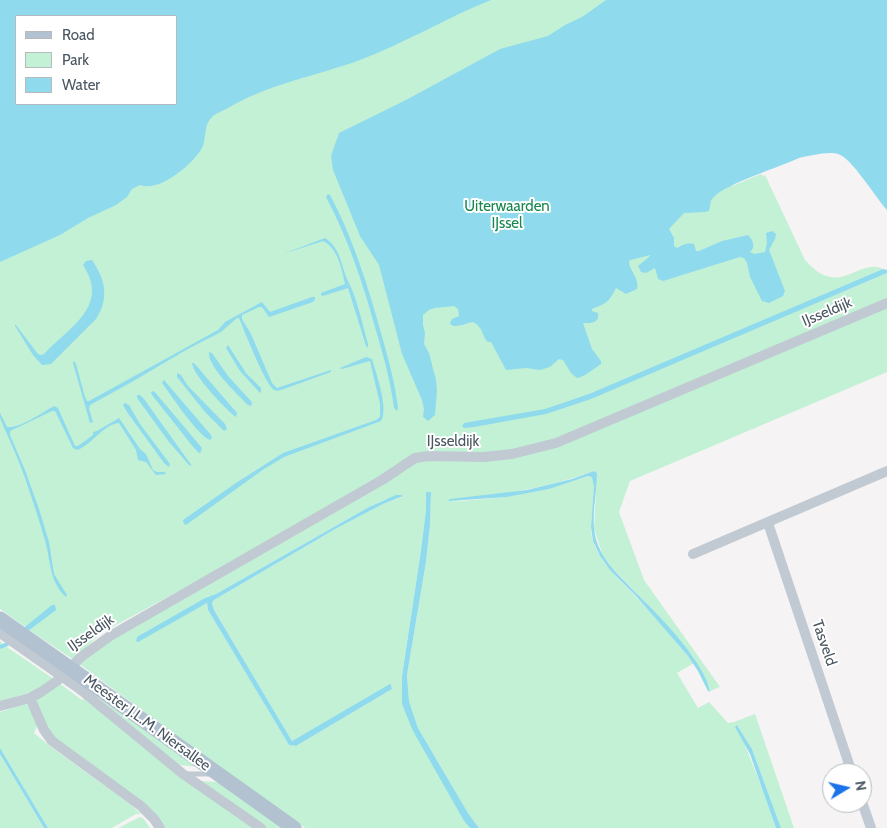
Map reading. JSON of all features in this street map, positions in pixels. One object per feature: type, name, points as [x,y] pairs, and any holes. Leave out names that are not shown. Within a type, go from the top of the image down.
[{"type":"main road","name":"Meester J.L.M. Niersallee","points":[[0,619],[84,685],[218,774],[294,828]]},
{"type":"street","name":"IJsseldijk","points":[[0,706],[30,698],[49,687],[81,657],[110,636],[374,484],[415,458],[428,456],[484,457],[503,455],[556,443],[887,303]]},
{"type":"street","points":[[693,554],[887,471]]},
{"type":"street","name":"Tasveld","points":[[768,523],[849,763]]},
{"type":"street","name":"Meester J.L.M. Niersallee","points":[[0,633],[84,685],[183,774],[261,828]]},
{"type":"street","points":[[30,698],[44,730],[52,741],[140,806],[154,819],[160,828]]},
{"type":"street","points":[[866,813],[871,828]]},
{"type":"lane","points":[[183,774],[218,774]]},
{"type":"green space","name":"Uiterwaarden IJssel","points":[[373,0],[887,0],[732,186],[761,174],[765,175],[805,260],[817,271],[828,277],[838,277],[865,268],[883,269],[822,295],[823,300],[887,273],[887,300],[553,440],[502,452],[455,454],[400,465],[264,545],[101,633],[74,660],[0,609],[0,205],[174,105],[178,105],[178,103]]},
{"type":"green space","points":[[887,306],[887,372],[630,481],[619,512],[644,580],[720,687],[710,691],[693,657],[603,556],[594,529],[597,473],[594,471],[559,482],[523,490],[450,502],[507,497],[589,476],[592,477],[594,491],[591,525],[593,541],[601,558],[694,663],[677,673],[698,708],[709,702],[728,723],[755,714],[794,828],[781,828],[752,749],[737,725],[776,828],[479,828],[468,813],[418,728],[409,701],[407,675],[426,562],[431,492],[426,492],[426,511],[420,557],[402,676],[402,704],[464,821],[470,828],[305,828],[78,663],[93,650],[413,461],[507,458]],"holes":[[[402,497],[383,504],[337,528],[214,600],[212,603],[214,610],[292,741],[391,685],[392,689],[296,746],[289,745],[208,610],[207,603],[136,641],[136,639],[205,598],[216,594],[369,507],[384,500]]]},
{"type":"green space","points":[[0,641],[55,680],[40,690],[0,701]]},
{"type":"green space","points":[[59,683],[82,700],[85,698],[253,828],[162,828],[53,738],[36,704],[37,698]]},
{"type":"green space","points":[[84,686],[198,767],[179,765]]},
{"type":"green space","points":[[26,703],[38,724],[34,733],[141,814],[136,814],[112,828],[48,828],[0,748],[0,712]]},
{"type":"green space","points":[[0,754],[44,828],[0,828]]},
{"type":"green space","points":[[200,781],[218,782],[283,828],[266,828]]},
{"type":"green space","points":[[140,817],[144,819],[150,828],[118,828]]},
{"type":"water","points":[[0,0],[491,0],[377,53],[259,93],[218,113],[209,120],[203,146],[199,153],[176,175],[157,185],[140,185],[132,189],[127,197],[116,205],[88,218],[60,235],[0,262]]},
{"type":"water","points":[[606,0],[887,0],[887,210],[850,162],[834,153],[799,158],[729,187],[712,199],[709,211],[684,213],[669,229],[674,238],[674,246],[677,248],[692,243],[696,251],[699,251],[722,241],[748,235],[753,243],[753,248],[750,252],[754,254],[765,252],[767,243],[766,233],[772,231],[776,234],[769,250],[785,291],[783,296],[769,303],[762,301],[750,277],[747,263],[744,258],[740,257],[663,281],[658,279],[655,268],[646,273],[641,272],[638,266],[650,255],[631,260],[629,265],[637,281],[637,289],[626,294],[616,288],[607,302],[592,309],[592,311],[598,313],[596,321],[583,323],[592,349],[601,361],[601,364],[577,378],[571,373],[563,360],[559,359],[550,367],[540,370],[526,368],[506,370],[491,342],[486,340],[477,325],[473,322],[459,326],[451,325],[452,319],[459,316],[458,309],[454,306],[429,310],[423,315],[424,344],[429,353],[437,390],[435,415],[428,421],[423,417],[422,400],[402,354],[379,265],[360,236],[333,170],[331,156],[339,133],[406,100],[500,49],[548,36],[582,17]]},
{"type":"water","points":[[328,194],[346,228],[365,280],[391,370],[397,398],[397,411],[394,408],[387,371],[367,299],[349,247],[326,197]]},
{"type":"water","points":[[325,238],[334,247],[340,258],[357,304],[368,348],[348,288],[321,295],[321,293],[345,284],[336,254],[328,244],[323,241],[283,254]]},
{"type":"water","points":[[92,260],[103,281],[104,296],[100,311],[96,319],[51,364],[42,365],[33,355],[15,324],[38,354],[44,354],[75,325],[89,304],[92,292],[90,279],[83,265],[86,261]]},
{"type":"water","points":[[883,269],[887,270],[887,273],[591,399],[546,414],[474,427],[464,428],[462,426],[464,423],[545,409],[589,394]]},
{"type":"water","points":[[315,297],[313,302],[269,317],[262,307],[259,307],[242,315],[242,319],[251,334],[272,383],[277,388],[331,370],[331,372],[281,390],[274,390],[265,378],[239,318],[237,318],[221,332],[90,405],[89,409],[93,422],[90,423],[74,361],[85,397],[89,401],[218,330],[225,322],[262,302],[270,312]]},
{"type":"water","points":[[228,345],[246,373],[261,388],[260,393],[240,371],[226,348]]},
{"type":"water","points":[[209,352],[212,353],[228,376],[251,401],[251,406],[224,380],[213,365]]},
{"type":"water","points":[[366,357],[372,359],[381,391],[384,408],[381,421],[284,457],[264,469],[186,525],[184,524],[183,520],[283,453],[380,417],[380,404],[370,361],[340,368]]},
{"type":"water","points":[[192,363],[237,413],[236,417],[203,383]]},
{"type":"water","points":[[177,373],[181,375],[188,386],[225,424],[227,429],[224,431],[205,412],[177,377]]},
{"type":"water","points":[[164,380],[211,435],[212,438],[210,440],[199,431],[185,414],[162,383]]},
{"type":"water","points":[[154,391],[202,448],[201,452],[199,453],[194,448],[152,395],[151,392]]},
{"type":"water","points":[[137,395],[144,399],[192,466],[169,442],[137,398]]},
{"type":"water","points":[[125,403],[129,405],[140,424],[170,464],[169,467],[164,463],[127,412],[123,405]]},
{"type":"water","points":[[54,406],[58,408],[75,446],[78,446],[93,435],[93,432],[119,418],[140,449],[146,454],[153,470],[165,472],[166,474],[156,475],[146,462],[138,460],[136,450],[119,423],[107,427],[88,444],[77,450],[73,448],[55,411],[10,431],[39,509],[49,542],[54,574],[67,595],[66,597],[60,591],[53,577],[32,498],[0,418],[0,413],[7,427],[12,427],[24,423]]},
{"type":"water","points":[[594,471],[597,473],[597,482],[594,527],[601,552],[614,570],[667,625],[690,653],[707,680],[710,692],[688,656],[636,596],[610,570],[600,556],[593,541],[591,527],[594,487],[592,477],[588,476],[549,489],[507,497],[448,501],[450,499],[527,490],[572,479]]},
{"type":"water","points":[[426,492],[431,492],[430,525],[426,562],[407,675],[409,701],[418,728],[468,813],[479,828],[470,828],[464,821],[413,731],[402,704],[402,676],[426,511]]},
{"type":"water","points":[[396,495],[403,496],[383,504],[337,528],[214,600],[212,603],[214,610],[292,741],[391,685],[392,689],[296,746],[289,745],[208,610],[207,603],[138,642],[136,641],[137,637],[205,598],[216,594],[369,507]]},
{"type":"water","points":[[52,605],[55,605],[56,610],[8,646],[0,649],[0,645]]},
{"type":"water","points":[[737,725],[752,749],[781,828],[776,828],[750,754],[735,727]]},
{"type":"water","points":[[0,748],[48,828],[44,828],[0,754]]}]
